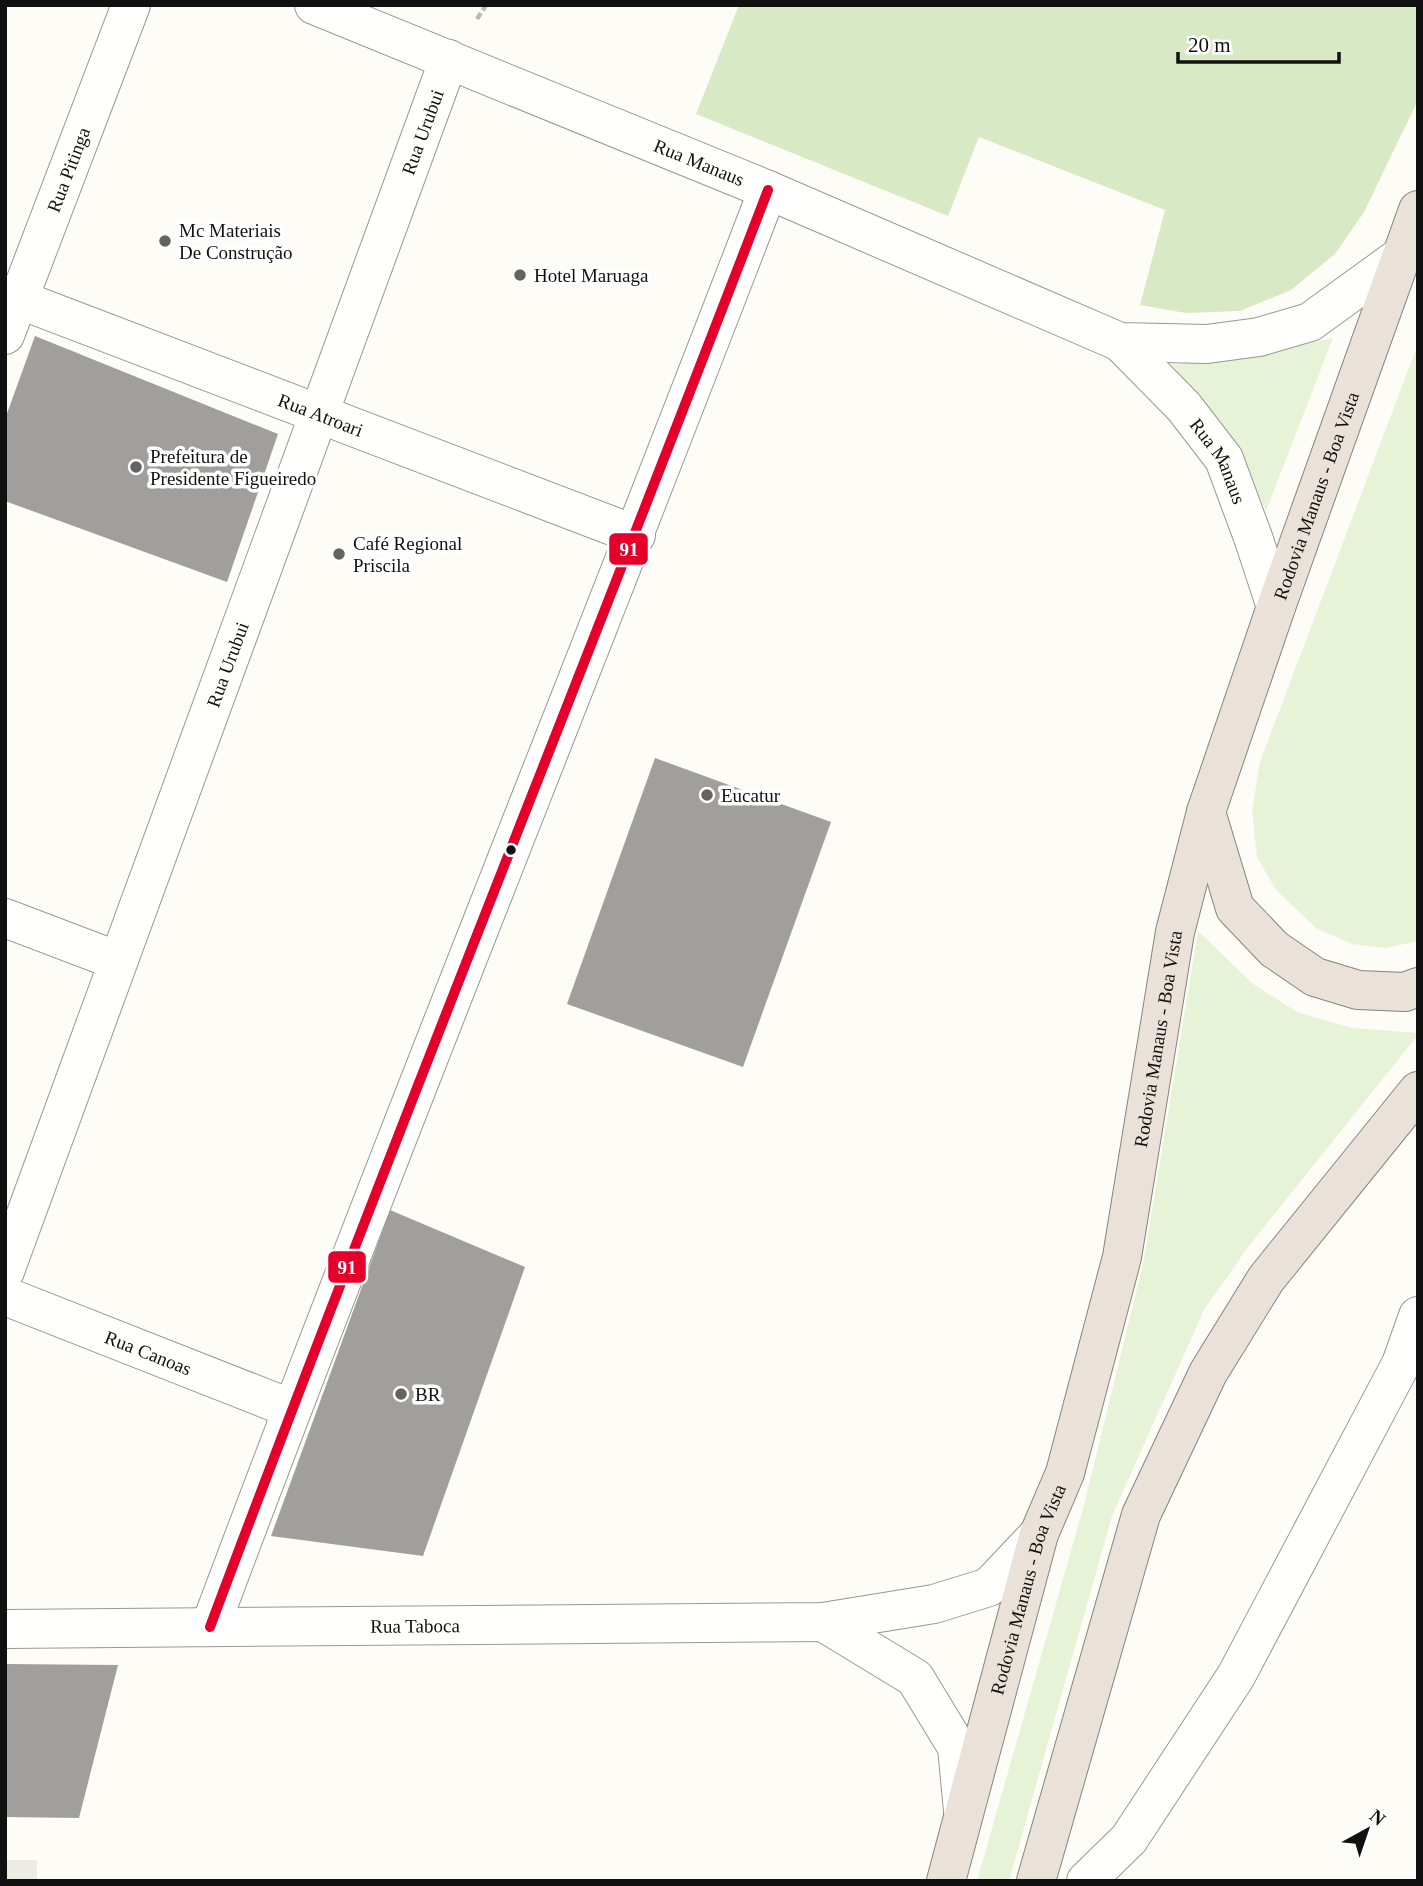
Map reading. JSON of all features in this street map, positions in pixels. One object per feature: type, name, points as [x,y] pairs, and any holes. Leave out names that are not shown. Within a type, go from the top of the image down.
[{"type":"highway","name":"Rodovia Manaus - Boa Vista","points":[[946,1881],[1039,1534],[1065,1473],[1122,1257],[1175,932],[1206,813],[1276,607],[1418,210]]},
{"type":"highway","points":[[1206,813],[1235,908],[1274,949],[1315,977],[1358,990],[1405,992],[1418,987]]},
{"type":"highway","points":[[1036,1881],[1141,1515],[1208,1373],[1266,1279],[1418,1091]]},
{"type":"street","name":"Rua Pitinga","points":[[5,335],[12,296],[131,5]]},
{"type":"street","name":"Rua Manaus","points":[[314,5],[768,190],[1120,342],[1208,344],[1272,334],[1310,322],[1401,256]]},
{"type":"street","name":"Rua Urubui","points":[[5,1271],[449,58]]},
{"type":"street","points":[[211,1627],[292,1409],[636,535],[768,190]]},
{"type":"street","name":"Rua Atroari","points":[[12,296],[636,535]]},
{"type":"street","name":"Rua Manaus","points":[[1120,342],[1184,407],[1224,459],[1276,607]]},
{"type":"street","points":[[5,918],[118,961]]},
{"type":"street","name":"Rua Canoas","points":[[5,1296],[292,1409]]},
{"type":"street","points":[[1086,1881],[1129,1839],[1236,1676],[1401,1364],[1418,1316]]},
{"type":"street","name":"Rua Taboca","points":[[5,1629],[823,1622],[934,1604],[989,1587],[1039,1534]]},
{"type":"street","points":[[823,1622],[915,1678],[957,1747],[963,1818]]},
{"type":"green space","points":[[739,5],[1418,5],[1418,100],[1364,212],[1335,254],[1291,290],[1240,311],[1186,313],[1140,305],[1165,210],[979,137],[948,216],[696,114]]},
{"type":"green space","points":[[1333,338],[1266,511],[1235,446],[1161,365],[1227,359]]},
{"type":"green space","points":[[1418,344],[1418,941],[1386,948],[1352,944],[1316,928],[1276,890],[1257,857],[1252,811],[1260,762]]},
{"type":"green space","points":[[1198,931],[1253,984],[1297,1012],[1352,1028],[1418,1035],[1248,1247],[1204,1310],[1112,1516],[1009,1881],[977,1881],[1083,1509],[1143,1264]]},
{"type":"shaded area","points":[[5,1860],[37,1860],[37,1881],[5,1881]]},
{"type":"building","name":"Prefeitura de Presidente Figueiredo","points":[[35,336],[278,434],[227,582],[5,501],[5,419]]},
{"type":"building","points":[[655,758],[831,822],[743,1067],[567,1004]]},
{"type":"building","points":[[390,1210],[525,1267],[423,1556],[271,1536]]},
{"type":"building","points":[[5,1664],[118,1665],[79,1818],[5,1817]]},
{"type":"transit line","name":"91","points":[[210,1627],[347,1267],[768,190]]},
{"type":"place","name":"Mc Materiais De Construção","points":[[165,241]]},
{"type":"place","name":"Hotel Maruaga","points":[[520,275]]},
{"type":"place","name":"Prefeitura de Presidente Figueiredo","points":[[136,467]]},
{"type":"place","name":"Café Regional Priscila","points":[[339,554]]},
{"type":"place","name":"Eucatur","points":[[707,795]]},
{"type":"place","name":"BR","points":[[401,1394]]}]
